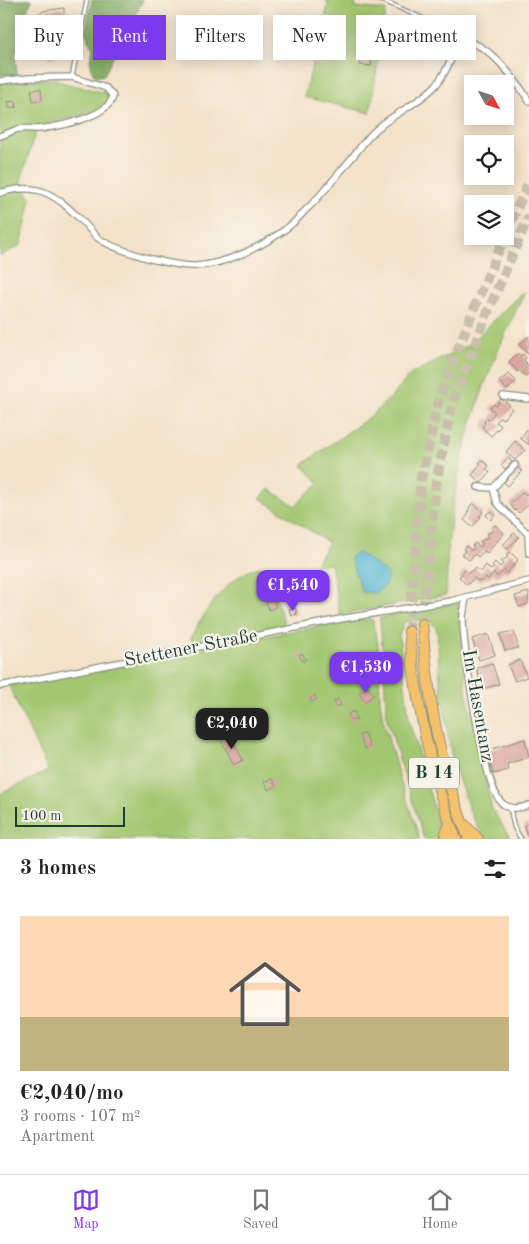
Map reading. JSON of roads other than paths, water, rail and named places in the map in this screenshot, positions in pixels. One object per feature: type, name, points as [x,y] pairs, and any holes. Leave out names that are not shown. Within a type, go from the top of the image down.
[{"type":"highway","name":"B 14","points":[[422,624],[433,717],[447,774],[462,823],[474,838]]},
{"type":"highway","name":"B 14","points":[[409,631],[421,720],[430,758],[456,839]]},
{"type":"highway","points":[[446,839],[450,824]]},
{"type":"street","points":[[476,44],[505,68],[529,102]]},
{"type":"street","points":[[0,193],[36,188],[52,195],[67,206],[99,239],[132,254],[194,266],[232,258],[267,240],[292,224],[382,124],[419,100],[436,85],[450,60]]},
{"type":"street","points":[[0,81],[72,77],[110,90],[114,96],[110,105],[94,115],[39,129],[18,129],[0,136]]},
{"type":"street","points":[[504,396],[529,399]]},
{"type":"street","points":[[478,487],[493,488],[515,466]]},
{"type":"street","points":[[493,488],[497,503],[528,533],[529,553]]},
{"type":"street","name":"Stettener Straße","points":[[0,686],[346,618],[466,597],[529,581]]},
{"type":"street","name":"Im Hasentanz","points":[[466,597],[463,617],[465,641],[484,759],[492,785],[500,802],[510,808]]},
{"type":"street","points":[[510,808],[522,808],[529,805]]},
{"type":"lane","points":[[72,77],[87,0]]},
{"type":"lane","points":[[377,0],[384,1],[415,15]]},
{"type":"lane","name":"Im Hasentanz","points":[[510,808],[514,827],[521,839]]},
{"type":"water","points":[[358,553],[388,574],[385,586],[375,593],[362,592],[350,557]]},
{"type":"tunnel","points":[[514,215],[529,182]]},
{"type":"tunnel","points":[[422,624],[436,483],[452,404],[489,309],[529,216]]},
{"type":"tunnel","points":[[409,631],[421,479],[439,398],[501,245]]}]
